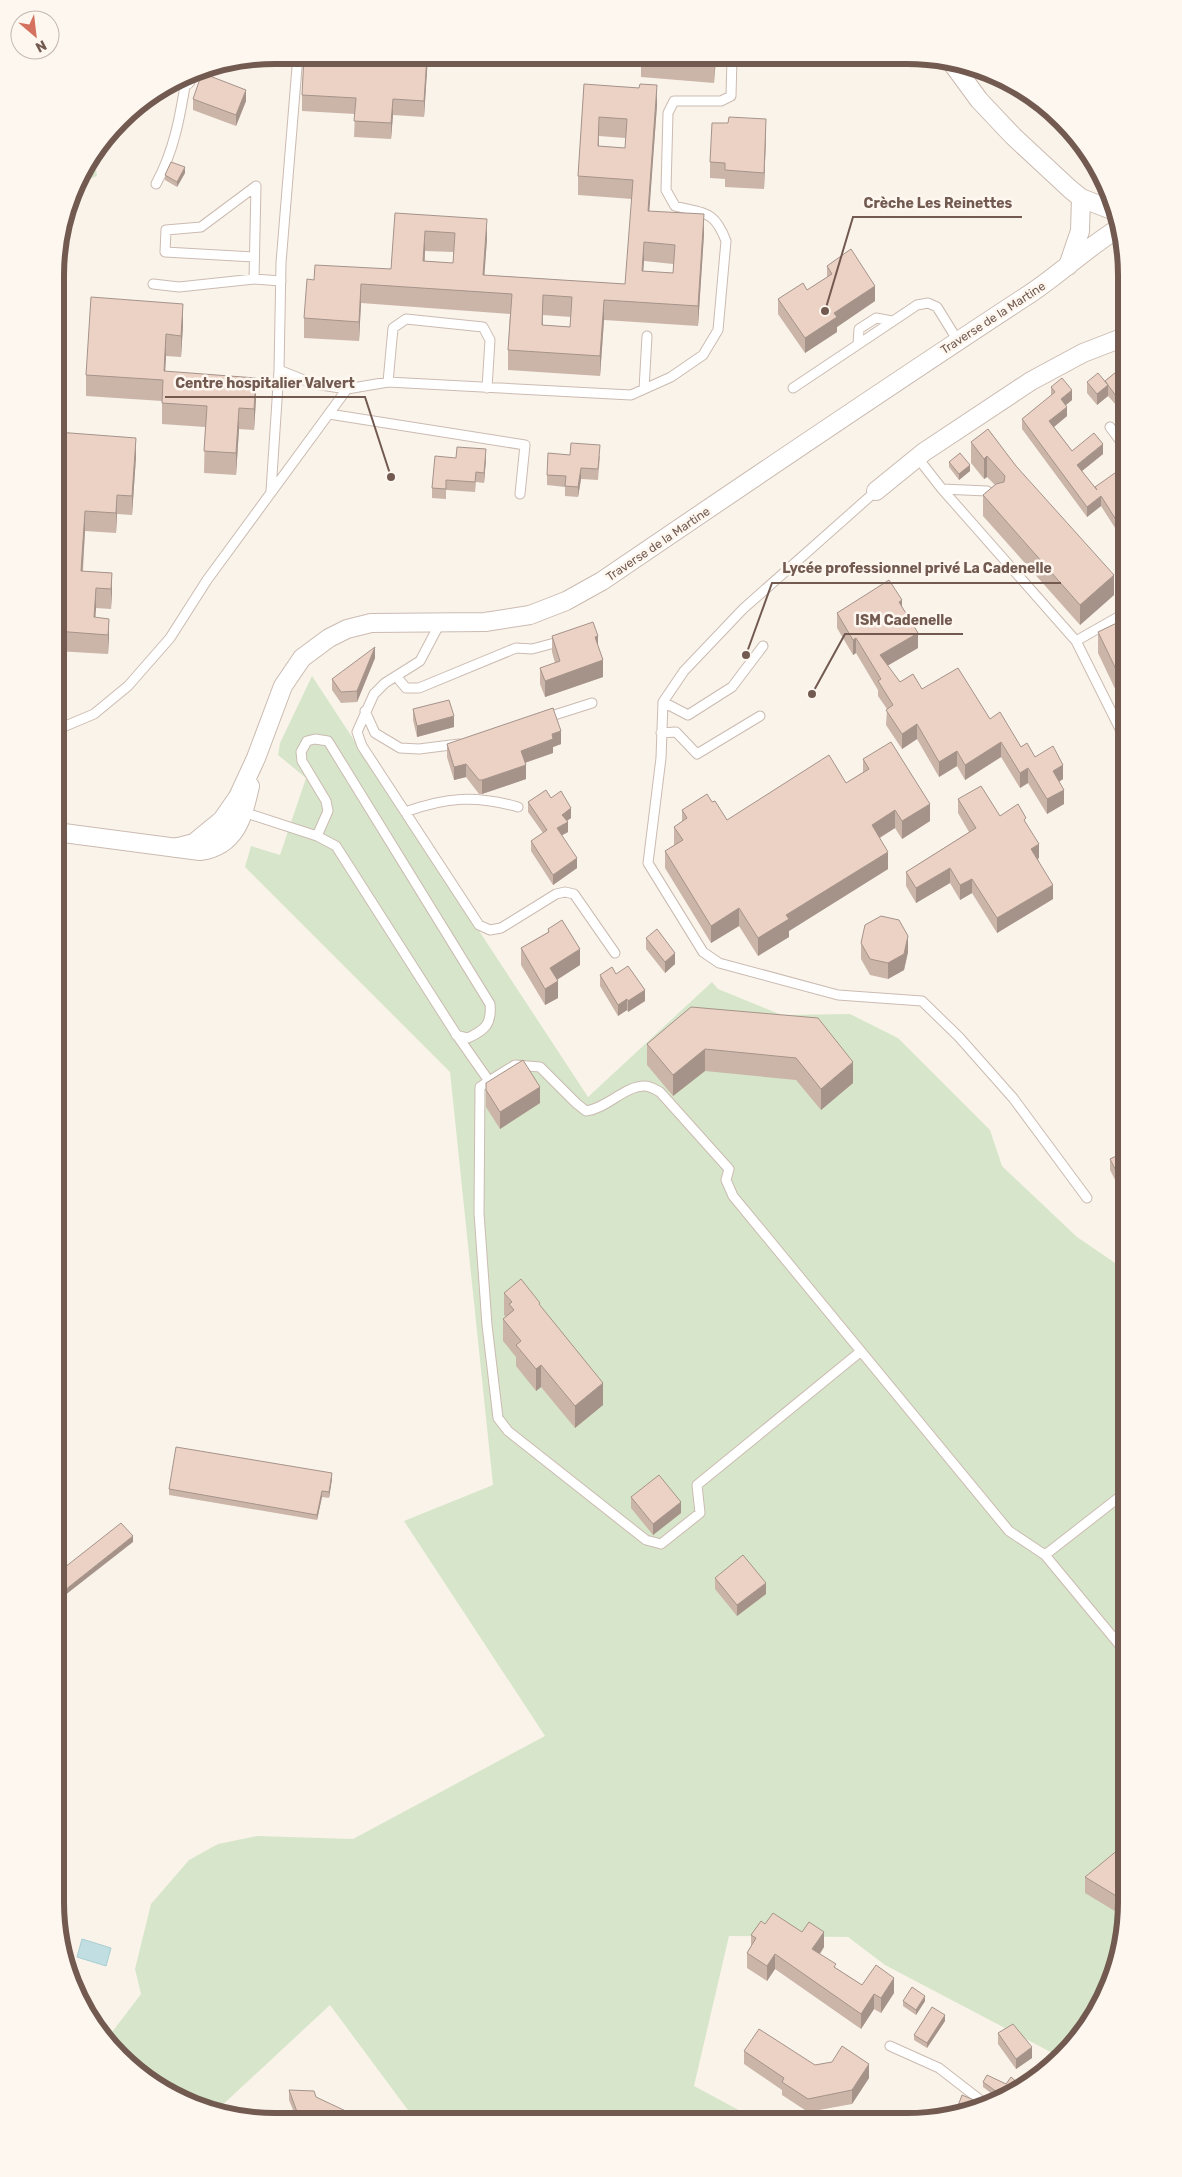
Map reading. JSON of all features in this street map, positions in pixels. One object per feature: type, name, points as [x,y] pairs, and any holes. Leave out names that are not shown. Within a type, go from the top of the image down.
[{"type":"street","points":[[957,70],[979,100],[1014,136],[1081,198],[1107,208]]},
{"type":"street","points":[[1068,266],[1080,231],[1081,198]]},
{"type":"street","name":"Traverse de la Martine","points":[[64,833],[175,848],[194,843],[237,810],[283,686],[302,658],[316,647],[347,629],[371,623],[485,622],[530,615],[566,601],[602,581],[880,391],[1052,279],[1102,238],[1113,231]]},
{"type":"street","points":[[876,491],[917,458],[1031,382],[1084,353],[1118,340]]},
{"type":"lane","points":[[271,491],[279,370],[281,281],[297,64]]},
{"type":"lane","points":[[279,370],[314,384],[347,389],[388,382],[631,395],[671,377],[703,355],[718,330],[726,241],[721,229],[712,216],[675,206],[666,190],[668,113],[674,101],[721,101],[731,96],[732,64]]},
{"type":"lane","points":[[156,184],[168,162],[177,133],[185,83]]},
{"type":"lane","points":[[254,257],[165,252],[166,230],[201,227],[256,186],[254,279]]},
{"type":"lane","points":[[153,284],[179,287],[254,279],[281,281]]},
{"type":"lane","points":[[793,388],[858,344],[859,329],[876,318],[892,321],[917,305],[928,302],[937,307],[958,341]]},
{"type":"lane","points":[[388,382],[394,328],[406,319],[428,320],[483,327],[490,340],[487,388]]},
{"type":"lane","points":[[644,389],[647,336]]},
{"type":"lane","points":[[64,727],[94,714],[128,686],[170,638],[207,580],[347,389]]},
{"type":"lane","points":[[329,414],[525,445],[520,494]]},
{"type":"lane","points":[[1110,428],[1118,438]]},
{"type":"lane","points":[[917,458],[942,490],[1076,641],[1118,725]]},
{"type":"lane","points":[[942,490],[987,491],[999,499]]},
{"type":"lane","points":[[876,491],[743,610],[684,671],[663,702],[661,758],[648,863],[703,952],[719,963],[838,995],[922,1001],[959,1037],[1013,1098],[1087,1198]]},
{"type":"lane","points":[[1076,641],[1118,617]]},
{"type":"lane","points":[[440,622],[420,662],[396,676],[374,694],[356,732],[362,746],[479,925],[490,930],[501,928],[556,894],[566,892],[574,894],[615,954]]},
{"type":"lane","points":[[396,676],[406,688],[419,688],[516,648],[532,649],[568,640]]},
{"type":"lane","points":[[663,702],[688,715],[732,687],[763,646]]},
{"type":"lane","points":[[539,720],[592,703]]},
{"type":"lane","points":[[365,711],[375,733],[400,748],[418,749],[467,742]]},
{"type":"lane","points":[[661,733],[676,732],[696,754],[760,716]]},
{"type":"lane","points":[[317,836],[328,811],[326,801],[302,761],[301,752],[307,741],[315,739],[328,741],[490,1004],[491,1016],[482,1032],[468,1038],[456,1034]]},
{"type":"lane","points":[[405,812],[430,803],[474,798],[518,807]]},
{"type":"lane","points":[[237,810],[317,836],[336,846],[456,1034],[489,1081]]},
{"type":"lane","points":[[860,1352],[697,1485],[700,1513],[661,1544],[646,1540],[508,1431],[498,1418],[487,1325],[479,1213],[480,1087],[515,1065],[540,1067],[586,1111],[598,1110],[634,1088],[647,1086],[660,1092],[729,1169],[726,1180],[733,1196],[860,1352],[1009,1531],[1045,1555],[1118,1643]]},
{"type":"lane","points":[[1045,1555],[1118,1498]]},
{"type":"lane","points":[[890,2046],[939,2068],[980,2100]]},
{"type":"green space","points":[[95,164],[97,176],[85,181]]},
{"type":"green space","points":[[312,676],[588,1097],[712,982],[718,989],[782,1015],[850,1014],[898,1038],[990,1130],[1002,1166],[1077,1237],[1118,1265],[1118,1916],[1111,1957],[1097,1996],[1075,2031],[1053,2054],[885,1965],[848,1937],[729,1936],[694,2086],[744,2113],[410,2113],[330,2005],[221,2106],[181,2092],[157,2078],[136,2061],[110,2035],[141,1994],[135,1969],[151,1904],[189,1860],[218,1844],[257,1836],[353,1839],[545,1736],[404,1521],[493,1485],[450,1072],[245,867],[251,846],[280,855],[306,778],[278,755],[280,743]]},
{"type":"water","points":[[82,1939],[111,1948],[106,1966],[77,1957]]},
{"type":"building","points":[[304,64],[426,64],[424,101],[393,99],[391,123],[354,121],[356,98],[302,95]]},
{"type":"building","points":[[207,75],[246,90],[236,115],[193,99],[200,78]]},
{"type":"building","points":[[584,84],[639,88],[640,84],[657,85],[648,211],[704,214],[698,306],[604,300],[600,356],[508,350],[512,294],[361,284],[359,322],[304,318],[307,279],[314,280],[315,265],[391,269],[395,213],[487,219],[483,275],[625,284],[633,180],[578,176]],"holes":[[[599,117],[627,119],[625,148],[598,146]],[[425,231],[455,233],[453,263],[423,261]],[[644,242],[675,245],[673,273],[642,271]],[[543,295],[572,297],[570,327],[542,325]]]},
{"type":"building","points":[[729,117],[766,119],[764,173],[725,170],[725,163],[710,162],[712,123],[728,123]]},
{"type":"building","points":[[171,162],[185,167],[177,182],[165,175]]},
{"type":"building","points":[[851,249],[875,286],[834,313],[837,317],[805,338],[778,299],[803,283],[807,290],[832,274],[827,266]]},
{"type":"building","points":[[91,297],[183,304],[181,336],[166,334],[164,371],[256,378],[254,409],[239,408],[236,453],[204,451],[207,406],[162,403],[163,380],[86,375]]},
{"type":"building","points":[[1118,370],[1118,394],[1116,396],[1105,381]]},
{"type":"building","points":[[1098,373],[1108,385],[1097,394],[1087,382]]},
{"type":"building","points":[[1062,378],[1072,390],[1061,399],[1067,407],[1049,421],[1072,451],[1094,433],[1103,444],[1077,465],[1097,490],[1095,487],[1118,471],[1118,523],[1101,496],[1087,507],[1022,419],[1055,392],[1051,387]]},
{"type":"building","points":[[988,429],[1016,466],[1114,575],[1080,605],[983,495],[996,484],[1004,482],[1005,476],[987,456],[984,459],[971,442]]},
{"type":"building","points":[[64,433],[136,438],[132,496],[117,495],[116,513],[85,511],[81,571],[112,573],[111,589],[96,588],[94,617],[109,619],[108,635],[64,632]]},
{"type":"building","points":[[571,443],[600,445],[598,469],[581,468],[578,487],[565,486],[566,476],[547,475],[548,453],[570,455]]},
{"type":"building","points":[[457,447],[486,449],[484,473],[476,472],[475,482],[446,480],[446,489],[432,488],[435,456],[456,458]]},
{"type":"building","points":[[960,453],[970,465],[959,474],[949,462]]},
{"type":"building","points":[[889,580],[902,600],[899,602],[918,633],[880,655],[900,682],[913,674],[922,689],[958,668],[990,719],[1000,712],[1021,747],[1027,743],[1035,757],[1053,746],[1063,765],[1053,771],[1064,790],[1047,799],[1028,768],[1020,773],[1001,742],[965,765],[957,751],[939,762],[917,724],[902,734],[886,710],[893,705],[878,681],[881,679],[856,638],[853,640],[837,613]]},
{"type":"building","points":[[593,622],[598,636],[595,637],[603,660],[545,681],[540,668],[560,661],[552,636]]},
{"type":"building","points":[[1118,622],[1118,673],[1098,632]]},
{"type":"building","points":[[375,647],[357,691],[341,692],[332,679]]},
{"type":"building","points":[[449,700],[454,716],[417,726],[413,709]]},
{"type":"building","points":[[553,708],[561,731],[552,734],[553,739],[521,751],[526,765],[482,780],[479,780],[466,764],[454,767],[447,744]]},
{"type":"building","points":[[891,742],[930,804],[902,821],[895,810],[872,825],[888,852],[786,915],[789,919],[758,938],[739,908],[711,926],[665,851],[683,840],[674,827],[687,818],[682,810],[707,794],[712,802],[715,801],[727,820],[829,755],[846,783],[869,769],[863,759]]},
{"type":"building","points":[[981,786],[1000,816],[1018,804],[1026,818],[1024,820],[1039,844],[1031,849],[1053,885],[997,918],[972,879],[960,885],[950,868],[916,888],[906,872],[976,828],[958,799]]},
{"type":"building","points":[[546,790],[551,798],[561,791],[571,808],[562,815],[568,822],[557,828],[577,858],[553,875],[531,841],[547,830],[528,802]]},
{"type":"building","points":[[881,916],[899,920],[908,936],[904,954],[888,963],[870,959],[861,943],[865,925]]},
{"type":"building","points":[[562,920],[580,949],[550,968],[558,981],[545,989],[521,948],[549,932],[548,929]]},
{"type":"building","points":[[657,929],[675,953],[665,962],[646,938]]},
{"type":"building","points":[[628,966],[645,990],[618,1005],[600,975],[612,967],[616,974]]},
{"type":"building","points":[[691,1007],[818,1018],[853,1062],[821,1089],[796,1058],[705,1049],[673,1075],[647,1044]]},
{"type":"building","points":[[523,1060],[540,1087],[500,1112],[486,1090],[486,1083]]},
{"type":"building","points":[[1118,1155],[1118,1174],[1110,1159]]},
{"type":"building","points":[[521,1279],[603,1383],[575,1406],[541,1365],[536,1369],[516,1345],[521,1341],[503,1319],[514,1310],[509,1304],[512,1302],[504,1293]]},
{"type":"building","points":[[176,1447],[332,1473],[329,1492],[322,1491],[317,1515],[169,1489]]},
{"type":"building","points":[[659,1475],[681,1502],[653,1524],[631,1497]]},
{"type":"building","points":[[121,1523],[133,1536],[64,1591],[64,1568]]},
{"type":"building","points":[[743,1555],[766,1583],[737,1605],[715,1578]]},
{"type":"building","points":[[1118,1850],[1118,1897],[1085,1877]]},
{"type":"building","points":[[773,1913],[802,1932],[809,1922],[824,1932],[812,1949],[836,1964],[834,1967],[862,1985],[876,1965],[894,1978],[881,1998],[874,1994],[861,2014],[775,1954],[767,1966],[747,1953],[756,1938],[751,1935],[761,1921],[765,1924]]},
{"type":"building","points":[[912,1987],[925,1996],[916,2010],[903,2001]]},
{"type":"building","points":[[932,2007],[945,2015],[927,2043],[914,2035]]},
{"type":"building","points":[[1013,2024],[1032,2047],[1016,2059],[998,2033]]},
{"type":"building","points":[[759,2029],[815,2065],[832,2062],[842,2046],[869,2064],[852,2090],[808,2099],[782,2082],[784,2078],[744,2051]]},
{"type":"building","points":[[987,2075],[1006,2084],[1011,2077],[1017,2083],[998,2093],[983,2082]]},
{"type":"building","points":[[289,2090],[314,2091],[316,2097],[350,2113],[297,2113]]},
{"type":"building","points":[[962,2095],[977,2101],[962,2106],[958,2107]]},
{"type":"place","name":"Crèche Les Reinettes","points":[[825,311]]},
{"type":"place","name":"Centre hospitalier Valvert","points":[[391,477]]},
{"type":"place","name":"Lycée professionnel privé La Cadenelle","points":[[746,655]]},
{"type":"place","name":"ISM Cadenelle","points":[[812,694]]}]
